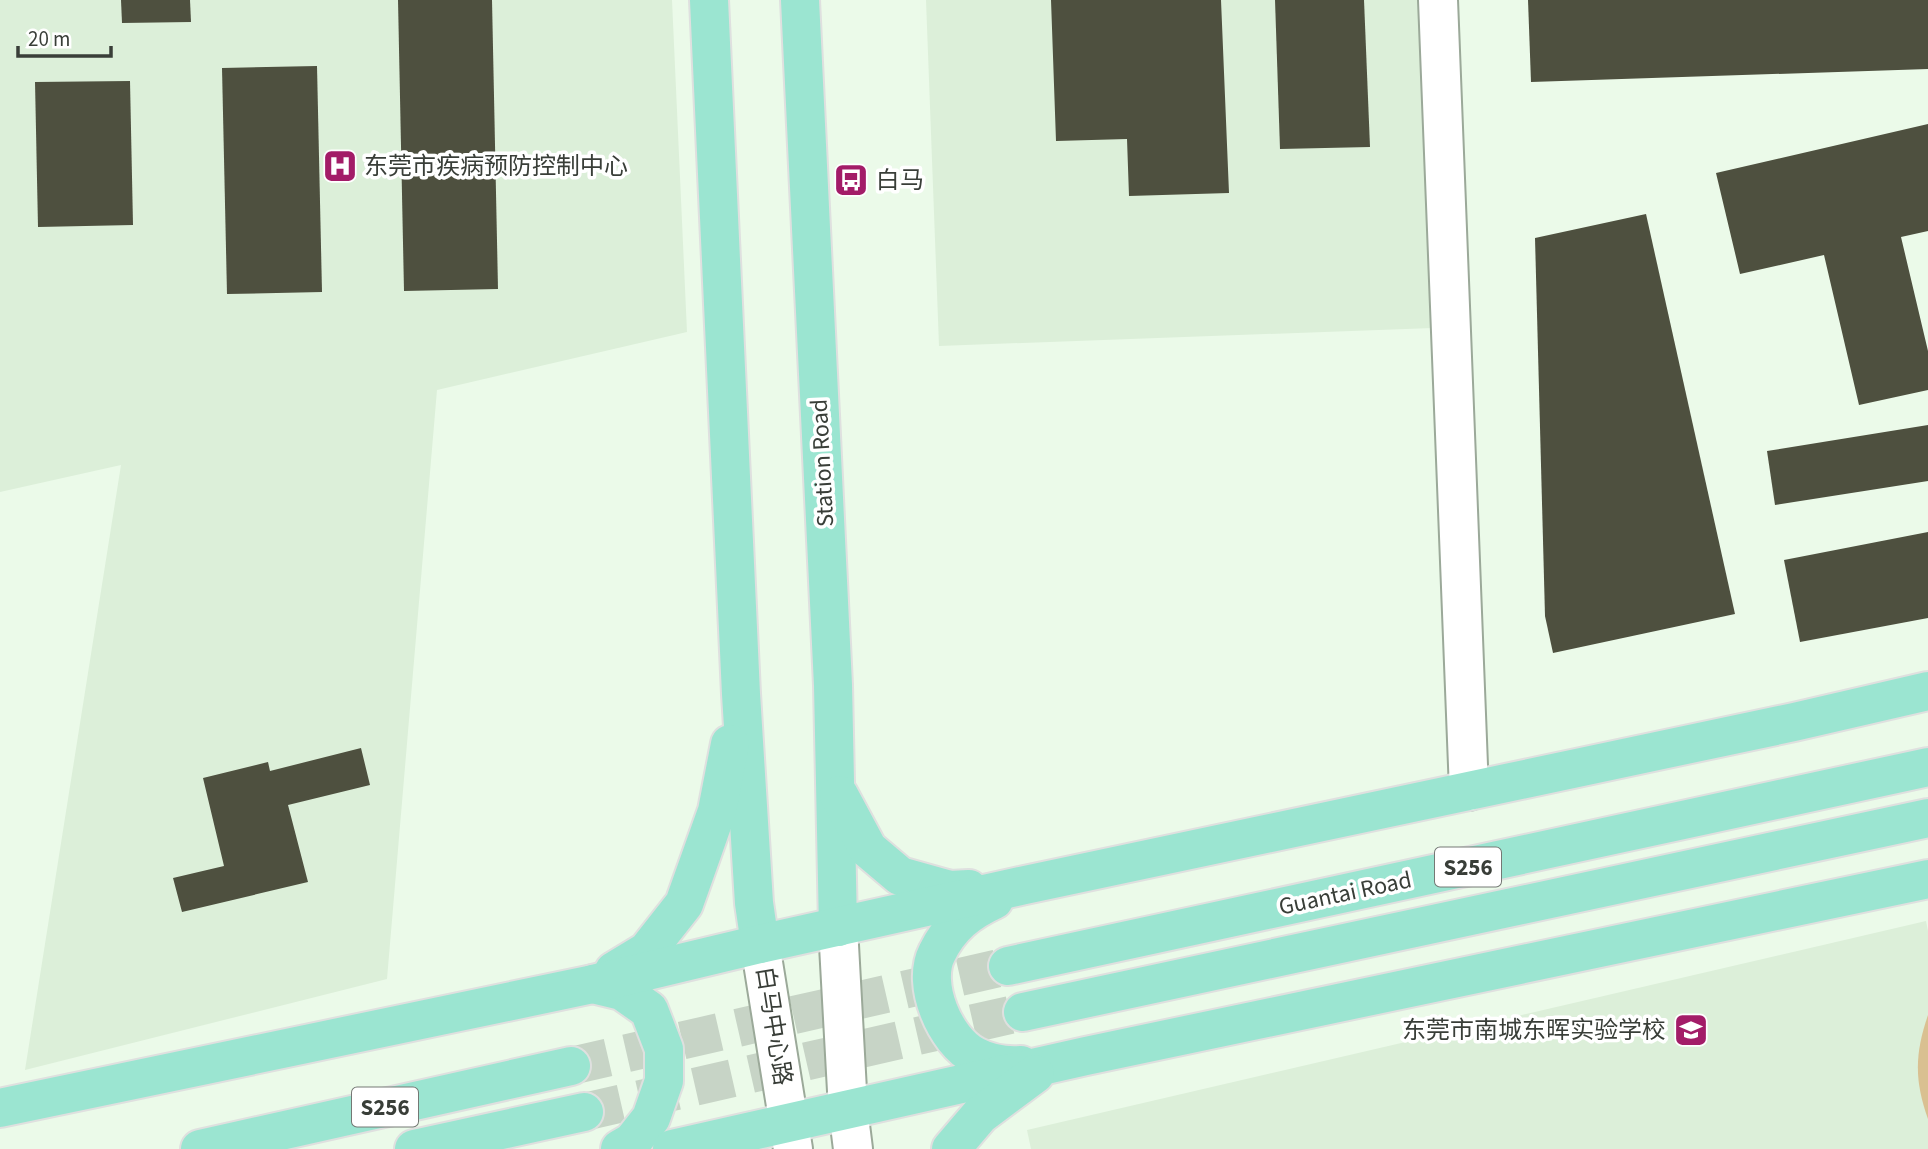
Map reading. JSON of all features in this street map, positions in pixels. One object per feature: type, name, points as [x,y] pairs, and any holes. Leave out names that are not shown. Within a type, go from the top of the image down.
[{"type":"main road","points":[[593,984],[647,951],[684,905],[717,811],[741,694],[709,0]]},
{"type":"main road","name":"Station Road","points":[[800,0],[833,685],[838,927]]},
{"type":"main road","points":[[0,1108],[593,984],[1025,885],[1794,722],[1928,691]]},
{"type":"main road","name":"白马中心路","points":[[741,694],[754,903],[760,944]]},
{"type":"main road","name":"Guantai Road","points":[[1008,966],[1928,766]]},
{"type":"main road","points":[[836,790],[868,849],[900,876],[950,890],[1025,885]]},
{"type":"main road","name":"Guantai Road","points":[[1023,1012],[1928,818]]},
{"type":"main road","points":[[672,1149],[791,1136],[848,1109],[1608,945],[1928,879]]},
{"type":"main road","points":[[1025,885],[977,908],[954,925],[935,955],[931,980],[937,1006],[951,1035],[972,1055],[1001,1066],[1046,1065]]},
{"type":"main road","points":[[593,984],[622,991],[649,1010],[664,1049],[664,1081],[651,1118],[632,1142],[620,1149]]},
{"type":"main road","points":[[951,1149],[980,1115],[1046,1065]]},
{"type":"main road","name":"S256","points":[[200,1149],[571,1066]]},
{"type":"main road","name":"S256","points":[[414,1149],[584,1112]]},
{"type":"street","points":[[1438,0],[1469,791]]},
{"type":"street","points":[[838,927],[848,1109],[853,1149]]},
{"type":"street","name":"白马中心路","points":[[760,944],[791,1136]]},
{"type":"shaded area","points":[[0,0],[672,0],[687,332],[437,390],[387,979],[25,1070],[121,465],[0,492]]},
{"type":"shaded area","points":[[926,0],[1420,0],[1433,328],[939,346]]},
{"type":"shaded area","name":"东莞市南城东晖实验学校","points":[[1926,921],[1928,1149],[1031,1149],[1027,1130]]},
{"type":"shaded area","points":[[1928,1015],[1928,1119],[1920,1092],[1918,1067]]},
{"type":"building","points":[[121,0],[190,0],[191,22],[122,23]]},
{"type":"building","points":[[398,0],[492,0],[498,289],[404,291]]},
{"type":"building","points":[[1051,0],[1221,0],[1229,193],[1129,196],[1127,139],[1056,141]]},
{"type":"building","points":[[1275,0],[1364,0],[1370,147],[1280,149]]},
{"type":"building","points":[[1528,0],[1928,0],[1928,69],[1531,82]]},
{"type":"building","points":[[317,66],[322,292],[227,294],[222,68]]},
{"type":"building","points":[[130,81],[133,225],[38,227],[35,82]]},
{"type":"building","points":[[1928,124],[1928,231],[1901,237],[1928,351],[1928,390],[1859,405],[1824,255],[1740,274],[1716,173]]},
{"type":"building","points":[[1646,214],[1735,614],[1553,653],[1545,616],[1535,238]]},
{"type":"building","points":[[1928,425],[1928,481],[1775,505],[1767,451]]},
{"type":"building","points":[[1928,532],[1928,618],[1800,642],[1784,560]]},
{"type":"building","points":[[361,748],[370,785],[288,805],[308,882],[182,912],[173,878],[224,866],[203,778],[268,762],[270,771]]},
{"type":"tunnel","points":[[571,1066],[1008,966]]},
{"type":"tunnel","points":[[584,1112],[1023,1012]]},
{"type":"place","name":"东莞市疾病预防控制中心","points":[[340,166]]},
{"type":"place","name":"白马","points":[[851,180]]},
{"type":"place","name":"东莞市南城东晖实验学校","points":[[1691,1030]]}]
